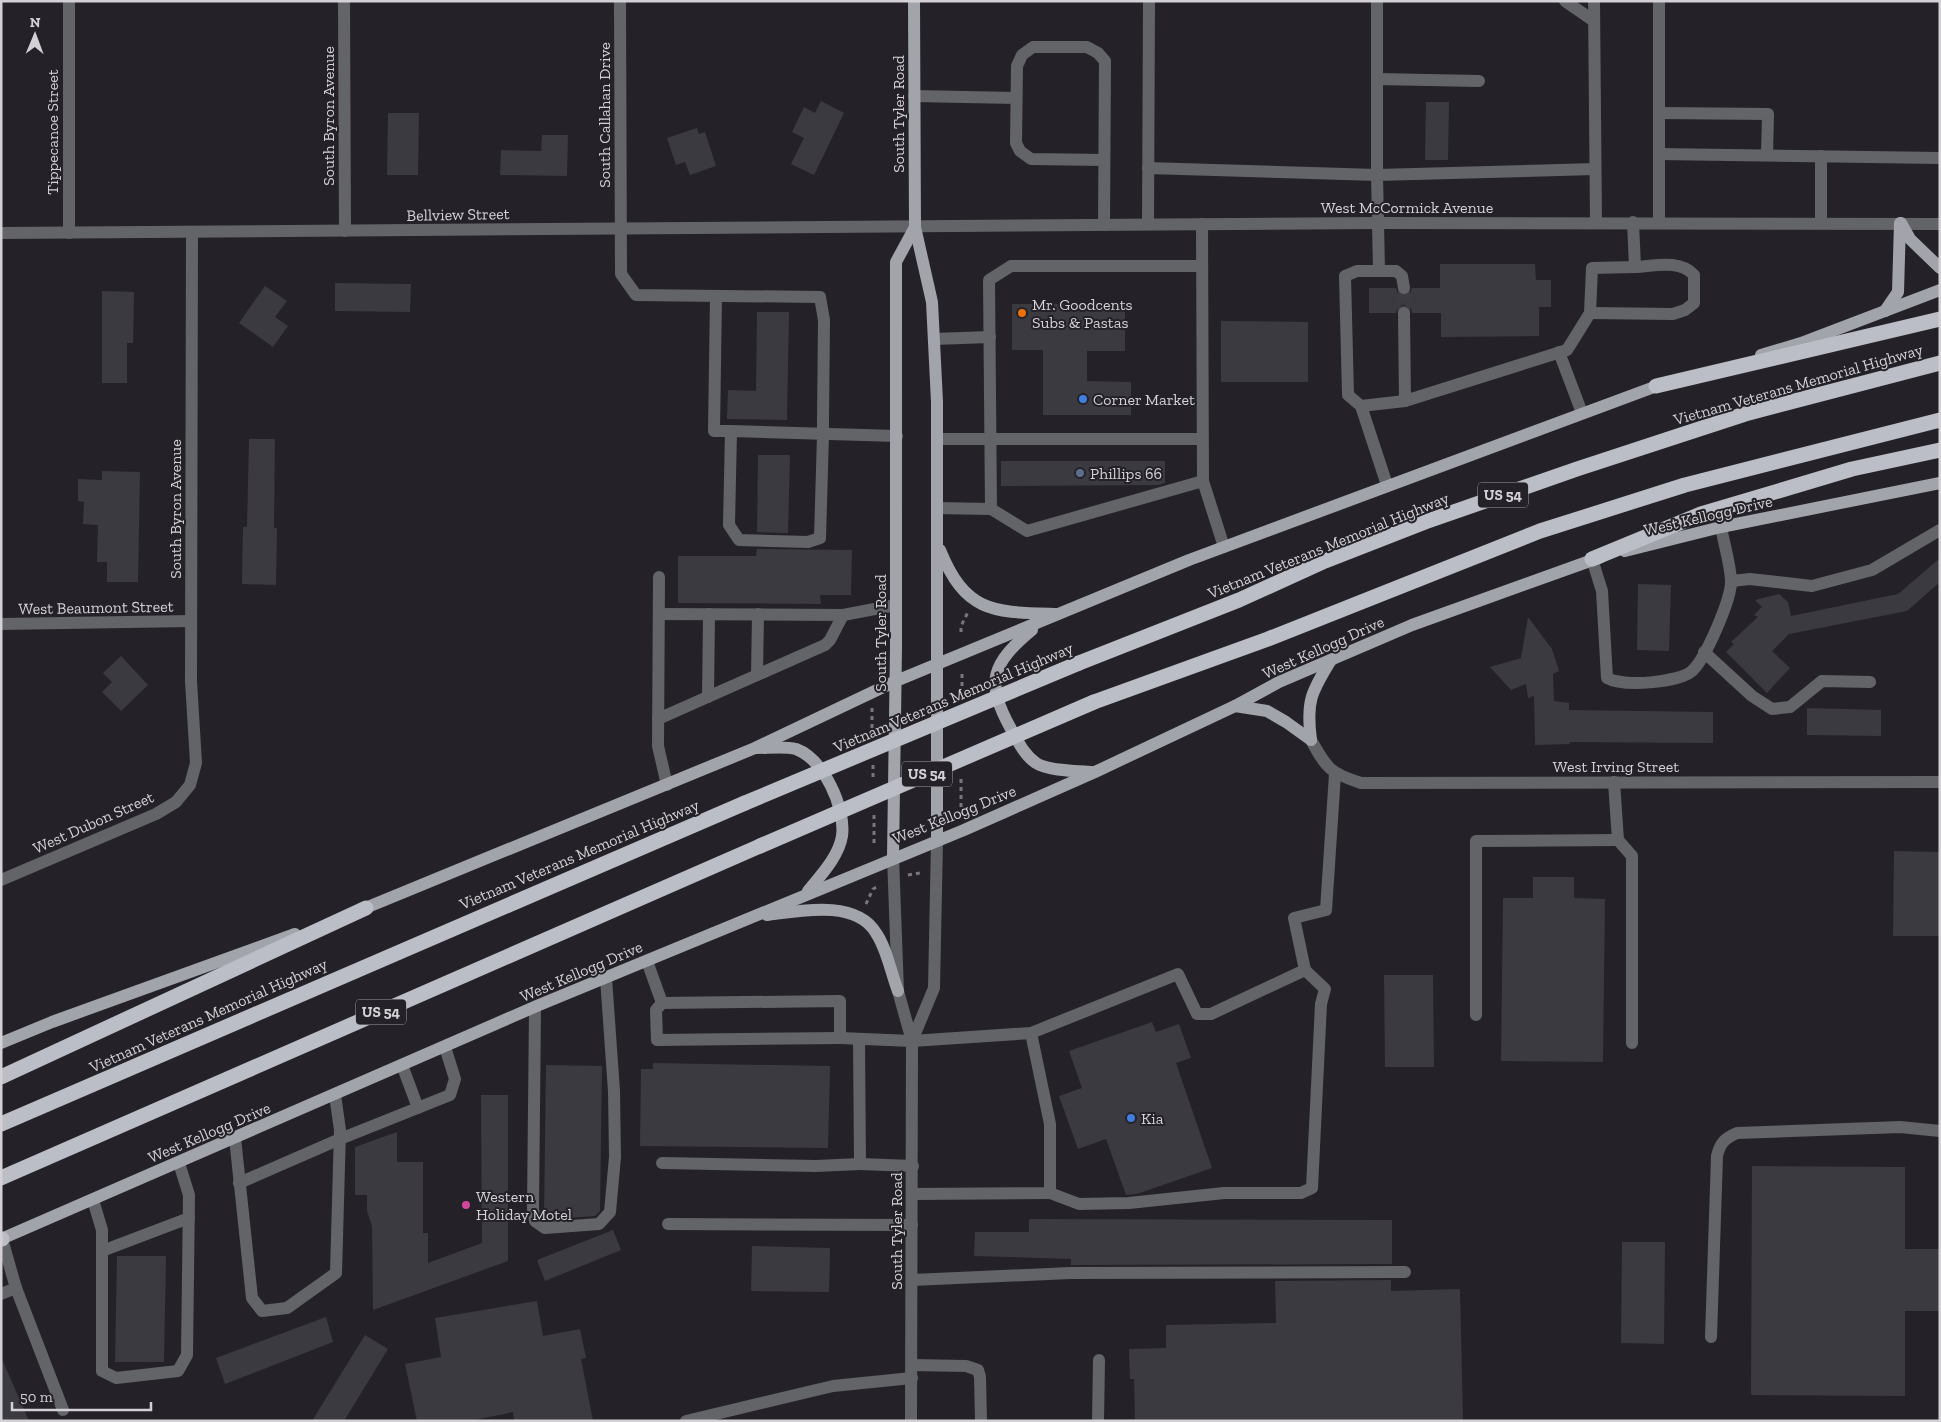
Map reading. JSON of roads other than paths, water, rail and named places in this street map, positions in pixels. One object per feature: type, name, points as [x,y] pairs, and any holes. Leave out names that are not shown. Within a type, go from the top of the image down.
[{"type":"highway","points":[[1656,386],[1940,319]]},
{"type":"highway","name":"Vietnam Veterans Memorial Highway","points":[[1,1124],[745,803],[1079,663],[1238,600],[1325,561],[1425,522],[1577,469],[1745,414],[1940,362]]},
{"type":"highway","name":"US 54","points":[[1,1178],[1094,702],[1268,639],[1540,531],[1685,485],[1940,420]]},
{"type":"highway","points":[[1592,559],[1701,514],[1852,469],[1940,450]]},
{"type":"highway","points":[[1,1077],[366,908]]},
{"type":"main road","name":"South Tyler Road","points":[[914,1],[915,227],[932,302],[937,439],[937,841]]},
{"type":"main road","points":[[1900,223],[1910,239],[1940,268]]},
{"type":"main road","points":[[1885,311],[1898,292],[1900,223]]},
{"type":"main road","name":"South Tyler Road","points":[[893,857],[896,681],[896,262],[915,227]]},
{"type":"main road","points":[[1,1043],[52,1022],[366,908],[754,748],[896,681],[1224,547],[1656,386],[1801,342],[1940,290]]},
{"type":"main road","name":"West Kellogg Drive","points":[[2,1239],[535,1008],[893,857],[937,841],[1095,772],[1235,706],[1279,682],[1412,625],[1592,559],[1721,527],[1940,483]]},
{"type":"main road","points":[[937,543],[948,568],[962,591],[978,604],[1011,612],[1062,614]]},
{"type":"main road","points":[[1042,622],[1009,649],[997,667],[995,687],[1000,708],[1024,753],[1037,765],[1095,772]]},
{"type":"main road","points":[[1311,740],[1308,715],[1311,697],[1331,660]]},
{"type":"main road","points":[[1235,706],[1267,712],[1286,722],[1311,740]]},
{"type":"main road","points":[[754,748],[794,749],[814,760],[838,800],[842,836],[829,866],[807,893]]},
{"type":"main road","points":[[755,916],[813,909],[845,912],[859,916],[876,932],[898,991]]},
{"type":"street","name":"Tippecanoe Street","points":[[69,1],[69,233]]},
{"type":"street","name":"South Byron Avenue","points":[[344,1],[345,231]]},
{"type":"street","name":"South Callahan Drive","points":[[620,1],[621,274],[636,295],[716,297]]},
{"type":"street","points":[[1148,224],[1149,1]]},
{"type":"street","points":[[1376,1],[1379,271]]},
{"type":"street","points":[[1565,1],[1594,21]]},
{"type":"street","points":[[1594,1],[1596,222]]},
{"type":"street","points":[[1659,1],[1659,222]]},
{"type":"street","points":[[1104,160],[1030,160],[1020,151],[1016,143],[1016,66],[1022,54],[1033,47],[1087,47],[1098,53],[1105,61],[1104,225]]},
{"type":"street","points":[[1377,80],[1479,81]]},
{"type":"street","points":[[914,96],[1016,98]]},
{"type":"street","points":[[1659,113],[1768,114],[1767,155]]},
{"type":"street","points":[[1659,154],[1940,158]]},
{"type":"street","points":[[1821,156],[1821,223]]},
{"type":"street","points":[[1148,168],[1377,175],[1595,169]]},
{"type":"street","name":"West McCormick Avenue","points":[[915,227],[1596,222],[1940,224]]},
{"type":"street","points":[[1633,222],[1635,267]]},
{"type":"street","points":[[1202,224],[1202,480],[1224,547]]},
{"type":"street","name":"Bellview Street","points":[[1,233],[915,227]]},
{"type":"street","name":"South Byron Avenue","points":[[190,784],[196,764],[191,681],[192,232]]},
{"type":"street","points":[[1361,406],[1405,401],[1566,350],[1590,313],[1592,268],[1682,265],[1694,275],[1694,303],[1685,310],[1673,314],[1590,313]]},
{"type":"street","points":[[992,509],[989,280],[1011,266],[1202,266]]},
{"type":"street","points":[[1387,485],[1361,406],[1348,394],[1345,276],[1357,272],[1396,271],[1402,276],[1404,288]]},
{"type":"street","points":[[731,431],[729,525],[739,540],[808,542],[820,538],[823,435],[824,320],[820,296],[716,297],[714,431],[731,431],[823,435],[897,436]]},
{"type":"street","points":[[1404,313],[1405,401]]},
{"type":"street","points":[[934,339],[990,337]]},
{"type":"street","points":[[1559,352],[1582,413]]},
{"type":"street","points":[[937,439],[1202,439]]},
{"type":"street","points":[[937,508],[992,509],[1027,531],[1202,480]]},
{"type":"street","points":[[1592,559],[1602,591],[1607,678],[1616,683],[1658,683],[1692,671],[1715,634],[1731,581],[1721,527]]},
{"type":"street","points":[[1731,581],[1750,579],[1812,586],[1872,570],[1940,530]]},
{"type":"street","points":[[659,577],[658,746],[667,785]]},
{"type":"street","points":[[659,614],[843,615],[896,606]]},
{"type":"street","points":[[708,697],[709,614]]},
{"type":"street","points":[[756,675],[758,614]]},
{"type":"street","points":[[658,719],[825,645],[830,640],[843,615]]},
{"type":"street","name":"West Beaumont Street","points":[[1,624],[191,621]]},
{"type":"street","points":[[1704,652],[1752,696],[1772,709],[1790,707],[1822,681],[1870,682]]},
{"type":"street","points":[[913,1194],[1050,1193],[1079,1204],[1129,1203],[1224,1192],[1302,1193],[1312,1188],[1314,1182],[1321,1004],[1325,989],[1305,970],[1294,918],[1326,910],[1335,774],[1320,757],[1311,740]]},
{"type":"street","name":"West Irving Street","points":[[1335,774],[1361,783],[1940,782]]},
{"type":"street","points":[[1614,782],[1618,840],[1632,856],[1632,1043]]},
{"type":"street","name":"West Dubon Street","points":[[1,880],[156,814],[176,802],[190,784]]},
{"type":"street","points":[[1476,1015],[1476,841],[1618,840]]},
{"type":"street","name":"South Tyler Road","points":[[912,1042],[934,988],[937,841]]},
{"type":"street","name":"South Tyler Road","points":[[893,857],[898,991],[912,1042],[911,1421]]},
{"type":"street","points":[[647,961],[662,1003]]},
{"type":"street","points":[[840,1038],[840,1001],[662,1003],[656,1010],[657,1040],[840,1038],[912,1042],[1031,1033],[1178,974],[1193,1009],[1197,1014],[1204,1016],[1305,970]]},
{"type":"street","points":[[535,1008],[534,1209],[536,1221],[545,1228],[599,1224],[610,1212],[613,1196],[615,1157],[614,1091],[606,978]]},
{"type":"street","points":[[1031,1033],[1050,1124],[1050,1193]]},
{"type":"street","points":[[859,1039],[860,1164]]},
{"type":"street","points":[[239,1183],[340,1139],[450,1095],[455,1079],[445,1047]]},
{"type":"street","points":[[402,1065],[418,1108]]},
{"type":"street","points":[[234,1138],[252,1298],[262,1311],[287,1308],[336,1273],[340,1139],[335,1095]]},
{"type":"street","points":[[1711,1337],[1717,1156],[1720,1145],[1726,1138],[1737,1133],[1890,1128],[1940,1131]]},
{"type":"street","points":[[93,1200],[102,1230],[102,1370],[116,1378],[178,1371],[186,1355],[189,1218],[189,1195],[179,1163]]},
{"type":"street","points":[[662,1163],[913,1166]]},
{"type":"street","points":[[102,1251],[189,1218]]},
{"type":"street","points":[[668,1224],[912,1225]]},
{"type":"street","points":[[2,1239],[16,1288],[63,1410]]},
{"type":"street","points":[[912,1280],[1070,1273],[1405,1272]]},
{"type":"street","points":[[1,1294],[16,1288]]},
{"type":"street","points":[[1098,1421],[1099,1360]]},
{"type":"street","points":[[686,1421],[833,1386],[912,1371],[966,1366],[978,1370],[980,1377],[981,1421]]},
{"type":"tunnel","points":[[1404,288],[1404,313]]},
{"type":"place","name":"Mr. Goodcents Subs & Pastas","points":[[1022,313]]},
{"type":"place","name":"Corner Market","points":[[1083,399]]},
{"type":"place","name":"Phillips 66","points":[[1080,473]]},
{"type":"place","name":"Kia","points":[[1131,1118]]},
{"type":"place","name":"Western Holiday Motel","points":[[466,1205]]}]
